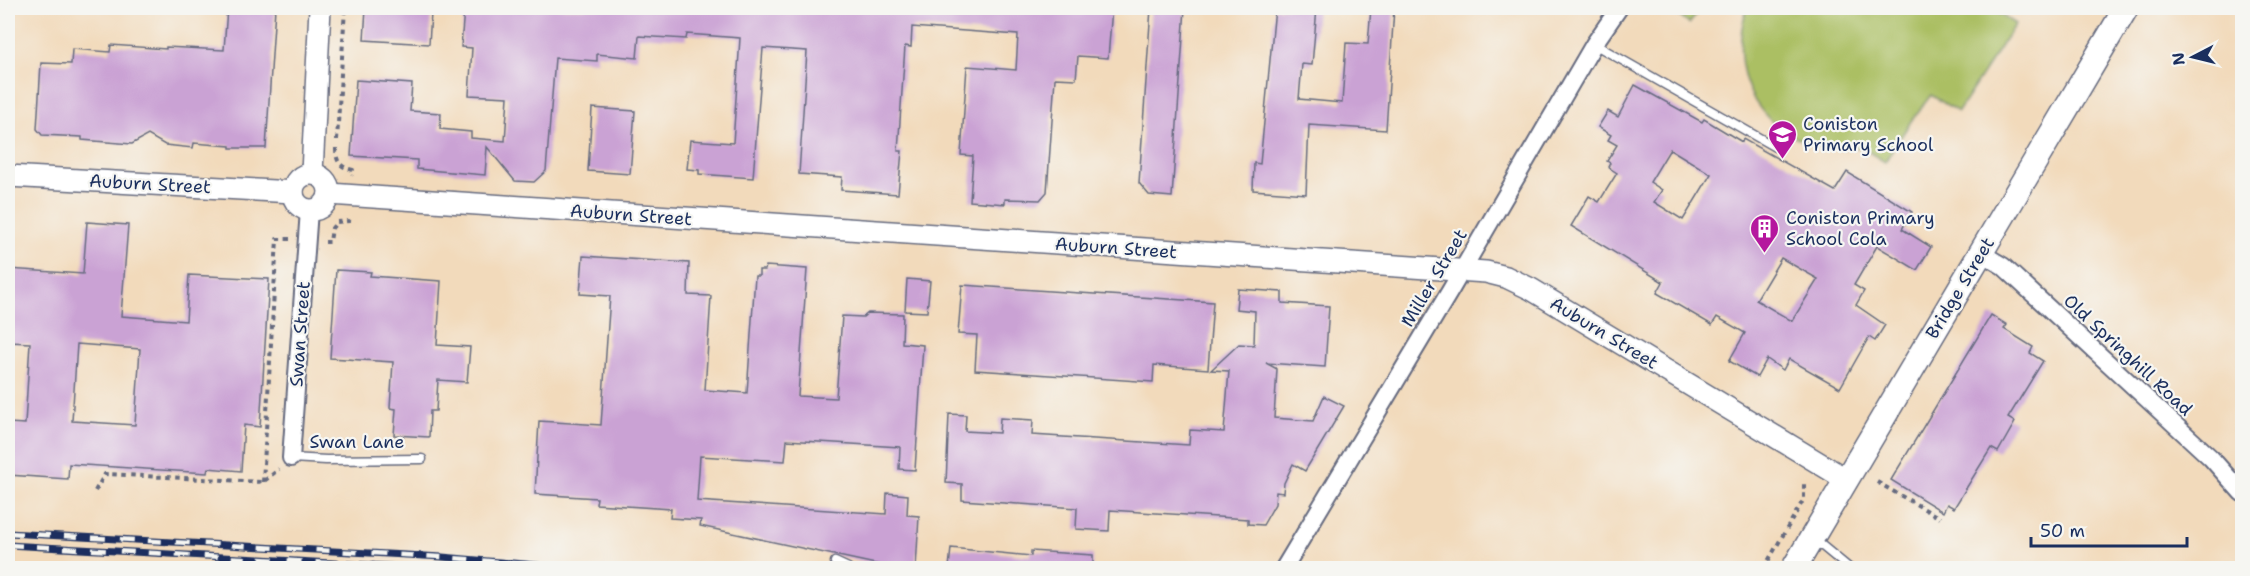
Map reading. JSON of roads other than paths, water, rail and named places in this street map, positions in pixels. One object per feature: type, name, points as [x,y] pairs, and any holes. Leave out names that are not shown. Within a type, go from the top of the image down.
[{"type":"main road","name":"Bridge Street","points":[[1794,568],[2126,8]]},
{"type":"street","points":[[312,173],[320,8]]},
{"type":"street","name":"Miller Street","points":[[1284,568],[1462,271],[1594,44],[1618,8]]},
{"type":"street","points":[[312,173],[327,183],[329,194],[324,205],[309,210],[297,203],[293,192],[301,176],[312,173]]},
{"type":"street","name":"Auburn Street","points":[[8,176],[293,192]]},
{"type":"street","name":"Auburn Street","points":[[329,194],[1486,272],[1506,277],[1530,289],[1847,480]]},
{"type":"street","name":"Swan Street","points":[[291,458],[309,210]]},
{"type":"street","name":"Old Springhill Road","points":[[1981,253],[2003,266],[2211,458],[2242,493]]},
{"type":"lane","points":[[1594,44],[1775,147]]},
{"type":"lane","name":"Swan Lane","points":[[291,458],[422,459]]},
{"type":"lane","points":[[1812,537],[1849,568]]},
{"type":"lane","points":[[835,562],[848,568]]},
{"type":"railway","points":[[8,533],[442,557],[569,568]]},
{"type":"railway","points":[[8,545],[420,568]]},
{"type":"place","name":"Coniston Primary School","points":[[1782,160]]},
{"type":"place","name":"Coniston Primary School Cola","points":[[1765,254]]}]
